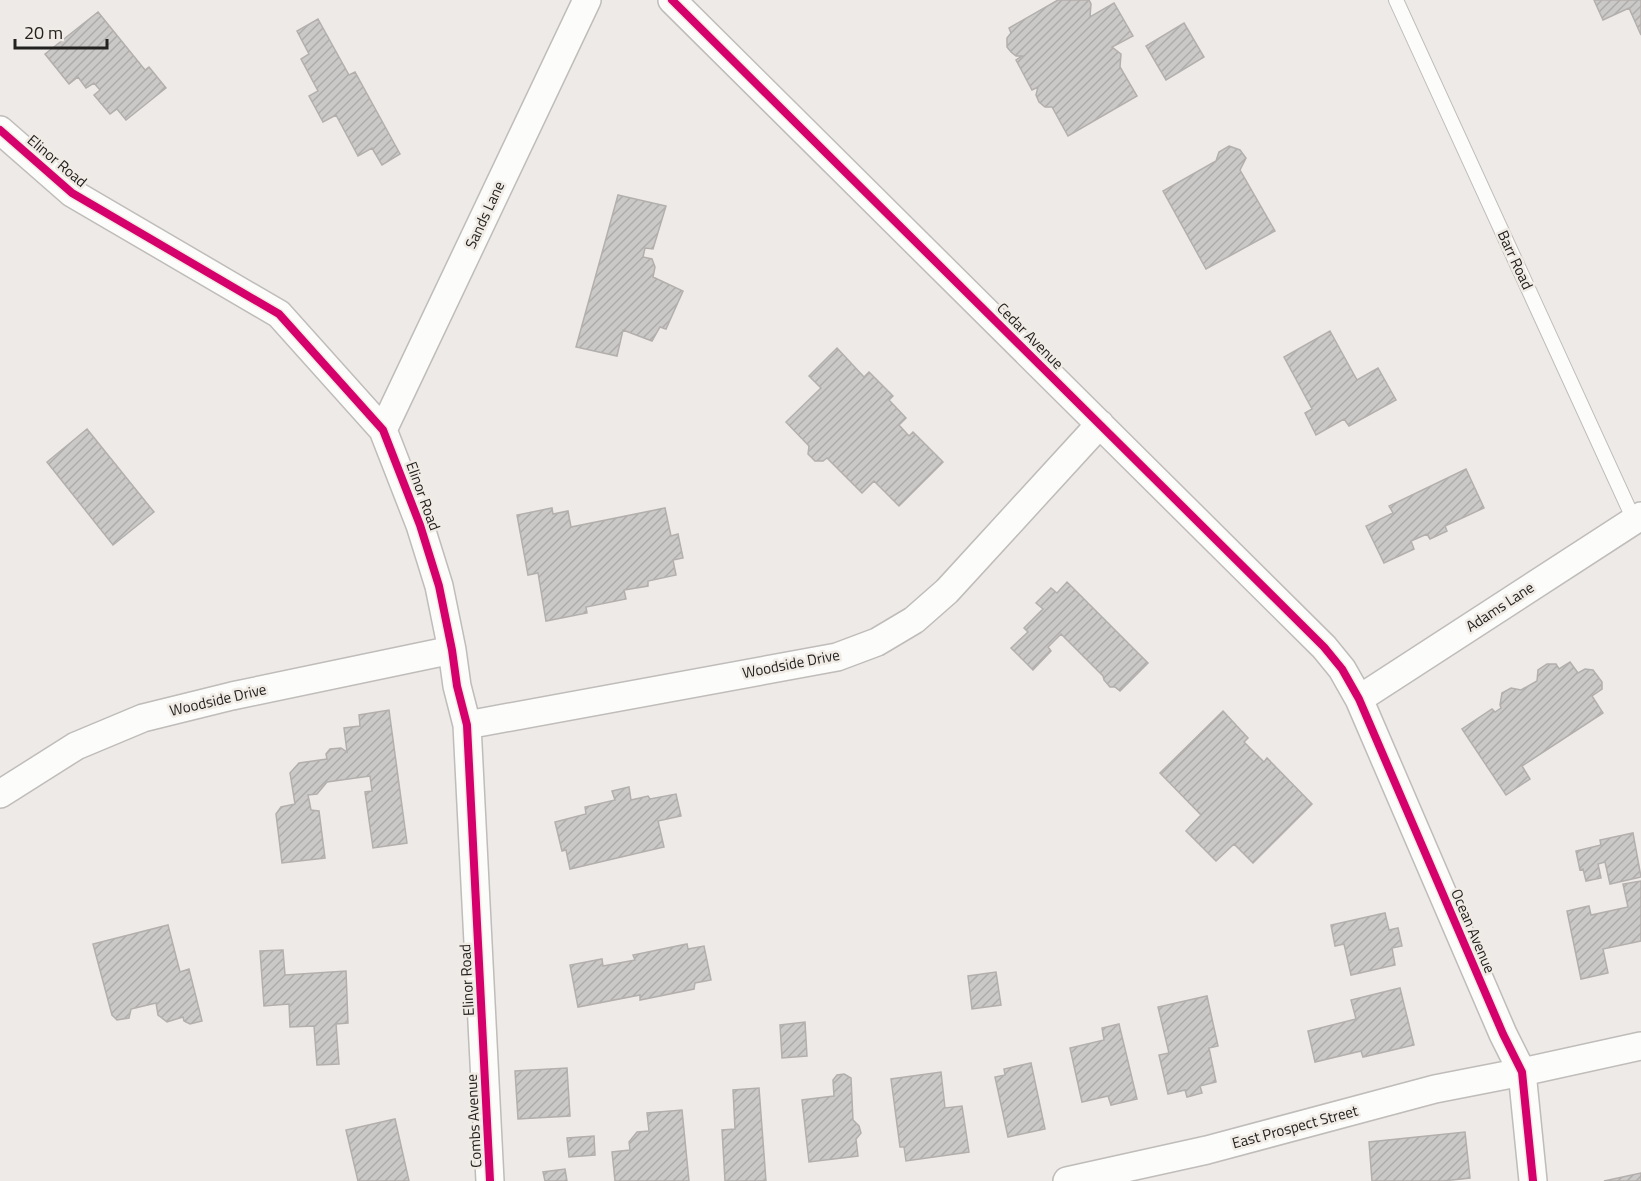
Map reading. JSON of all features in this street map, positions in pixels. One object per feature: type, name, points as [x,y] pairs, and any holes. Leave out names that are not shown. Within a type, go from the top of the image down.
[{"type":"street","name":"Sands Lane","points":[[383,430],[587,0]]},
{"type":"street","name":"Cedar Avenue","points":[[672,0],[1324,647],[1342,669],[1359,699]]},
{"type":"street","name":"Elinor Road","points":[[0,130],[72,193],[279,314],[383,430],[420,525],[439,586],[457,686],[467,725],[485,1060]]},
{"type":"street","name":"Woodside Drive","points":[[467,725],[837,657],[877,642],[914,620],[947,591],[1100,424]]},
{"type":"street","name":"Adams Lane","points":[[1359,699],[1638,518]]},
{"type":"street","name":"Woodside Drive","points":[[0,794],[75,746],[143,718],[232,696],[452,650]]},
{"type":"street","name":"Ocean Avenue","points":[[1359,699],[1503,1034],[1522,1072],[1533,1181]]},
{"type":"street","name":"East Prospect Street","points":[[1067,1181],[1207,1150],[1435,1089],[1641,1046]]},
{"type":"street","name":"Combs Avenue","points":[[485,1060],[490,1181]]},
{"type":"lane","name":"Barr Road","points":[[1396,0],[1638,518]]},
{"type":"building","points":[[1058,0],[1089,0],[1090,17],[1114,3],[1133,36],[1112,47],[1121,54],[1120,67],[1137,96],[1068,136],[1052,107],[1045,107],[1039,102],[1036,95],[1038,87],[1032,90],[1016,60],[1022,56],[1016,56],[1007,47],[1007,38],[1011,33],[1009,28]]},
{"type":"building","points":[[1594,0],[1641,0],[1641,35],[1629,8],[1603,20]]},
{"type":"building","points":[[98,12],[145,70],[149,67],[166,88],[126,120],[117,109],[110,114],[94,95],[100,90],[94,83],[86,88],[78,77],[69,84],[45,54]]},
{"type":"building","points":[[318,19],[349,75],[355,72],[400,154],[382,165],[372,148],[358,156],[336,115],[323,122],[309,96],[318,91],[301,59],[309,54],[297,31]]},
{"type":"building","points":[[1184,23],[1204,57],[1166,80],[1146,46]]},
{"type":"building","points":[[1229,146],[1240,150],[1246,158],[1240,170],[1275,231],[1206,269],[1163,191],[1216,161],[1219,152]]},
{"type":"building","points":[[618,195],[666,206],[653,249],[645,248],[643,257],[652,259],[655,267],[653,277],[683,291],[666,329],[660,327],[652,341],[623,330],[617,356],[576,347]]},
{"type":"building","points":[[1330,331],[1357,380],[1378,368],[1396,400],[1349,426],[1344,419],[1316,435],[1305,413],[1312,409],[1284,357]]},
{"type":"building","points":[[837,348],[864,377],[869,372],[893,396],[889,400],[906,418],[899,425],[909,436],[913,432],[943,462],[899,506],[874,481],[862,493],[827,458],[823,461],[815,461],[808,454],[809,446],[786,422],[821,388],[809,376]]},
{"type":"building","points":[[87,429],[154,512],[113,545],[47,462]]},
{"type":"building","points":[[1466,469],[1484,508],[1445,526],[1447,531],[1430,539],[1427,534],[1411,541],[1414,549],[1384,563],[1366,526],[1393,513],[1389,506]]},
{"type":"building","points":[[552,508],[553,514],[568,511],[571,527],[665,508],[671,536],[678,534],[683,558],[673,560],[676,575],[648,581],[648,586],[624,590],[626,599],[586,607],[587,613],[546,621],[538,573],[528,575],[517,515]]},
{"type":"building","points":[[1067,582],[1148,663],[1120,691],[1115,687],[1110,687],[1103,676],[1061,634],[1048,647],[1051,651],[1033,670],[1011,648],[1028,632],[1024,628],[1043,609],[1036,603],[1051,588],[1057,593]]},
{"type":"building","points":[[1570,662],[1578,673],[1585,669],[1593,670],[1602,682],[1602,689],[1592,696],[1603,713],[1522,766],[1530,779],[1506,795],[1462,729],[1492,709],[1495,712],[1501,708],[1502,693],[1511,688],[1521,690],[1537,681],[1538,670],[1547,664],[1556,664],[1559,669]]},
{"type":"building","points":[[389,710],[407,843],[373,848],[365,792],[372,791],[370,776],[327,782],[317,794],[308,795],[311,810],[319,811],[325,858],[282,863],[276,814],[281,807],[295,804],[290,773],[299,763],[327,759],[326,754],[330,749],[341,748],[347,752],[344,728],[360,726],[359,715]]},
{"type":"building","points":[[1223,711],[1248,738],[1244,742],[1264,762],[1267,758],[1312,804],[1253,863],[1234,844],[1216,861],[1186,831],[1201,815],[1160,773]]},
{"type":"building","points":[[629,787],[631,800],[676,794],[681,816],[658,821],[664,847],[570,869],[566,850],[562,851],[555,822],[586,814],[585,807],[615,800],[612,791]]},
{"type":"building","points":[[1633,833],[1641,877],[1610,884],[1605,862],[1598,864],[1601,878],[1586,881],[1583,869],[1580,870],[1576,851],[1601,845],[1600,840]]},
{"type":"building","points":[[1641,881],[1641,941],[1603,949],[1608,973],[1581,979],[1567,911],[1589,906],[1591,915],[1628,907],[1623,884]]},
{"type":"building","points":[[1385,913],[1389,930],[1398,928],[1402,946],[1392,948],[1395,965],[1351,975],[1344,944],[1335,946],[1331,925]]},
{"type":"building","points":[[168,925],[180,972],[189,969],[202,1021],[190,1024],[184,1021],[183,1017],[167,1022],[158,1015],[156,1003],[131,1009],[129,1018],[117,1020],[112,1015],[93,944]]},
{"type":"building","points":[[687,944],[688,949],[704,946],[711,980],[695,983],[694,989],[640,1000],[640,995],[578,1007],[570,965],[602,959],[603,966],[635,960],[633,955]]},
{"type":"building","points":[[283,950],[285,975],[346,971],[348,1023],[336,1024],[339,1064],[317,1065],[314,1026],[290,1027],[289,1004],[264,1006],[260,951]]},
{"type":"building","points":[[996,972],[1001,1005],[972,1009],[968,976]]},
{"type":"building","points":[[1400,988],[1414,1045],[1363,1057],[1361,1051],[1315,1062],[1308,1031],[1356,1019],[1351,1000]]},
{"type":"building","points":[[1207,996],[1218,1046],[1209,1048],[1216,1082],[1200,1086],[1202,1093],[1187,1097],[1185,1090],[1168,1094],[1159,1055],[1169,1053],[1158,1007]]},
{"type":"building","points":[[805,1022],[807,1056],[782,1058],[780,1025]]},
{"type":"building","points":[[1119,1024],[1137,1099],[1111,1105],[1108,1096],[1082,1102],[1070,1048],[1104,1040],[1102,1028]]},
{"type":"building","points":[[1031,1063],[1045,1129],[1008,1137],[995,1077],[1005,1075],[1004,1069]]},
{"type":"building","points":[[567,1068],[570,1116],[518,1119],[515,1071]]},
{"type":"building","points":[[941,1072],[945,1108],[962,1106],[969,1152],[906,1161],[904,1147],[900,1147],[891,1079]]},
{"type":"building","points":[[844,1074],[851,1078],[853,1120],[859,1126],[861,1133],[856,1139],[858,1156],[809,1162],[802,1100],[834,1096],[833,1080],[837,1075]]},
{"type":"building","points":[[759,1088],[766,1181],[725,1181],[722,1130],[735,1129],[733,1090]]},
{"type":"building","points":[[682,1110],[689,1181],[615,1181],[612,1152],[630,1150],[629,1142],[637,1132],[649,1131],[647,1113]]},
{"type":"building","points":[[395,1119],[409,1181],[358,1181],[346,1130]]},
{"type":"building","points":[[1465,1132],[1470,1178],[1443,1181],[1372,1181],[1369,1142]]},
{"type":"building","points":[[594,1136],[595,1155],[569,1157],[567,1138]]},
{"type":"building","points":[[565,1169],[567,1181],[545,1181],[543,1172]]},
{"type":"building","points":[[1641,1173],[1641,1181],[1604,1181]]},
{"type":"cycle path","points":[[672,0],[1324,647],[1342,669],[1359,699],[1503,1034],[1522,1072],[1533,1181]]},
{"type":"cycle path","points":[[0,130],[72,193],[279,314],[383,430],[420,525],[439,586],[457,686],[467,725],[490,1181]]}]
